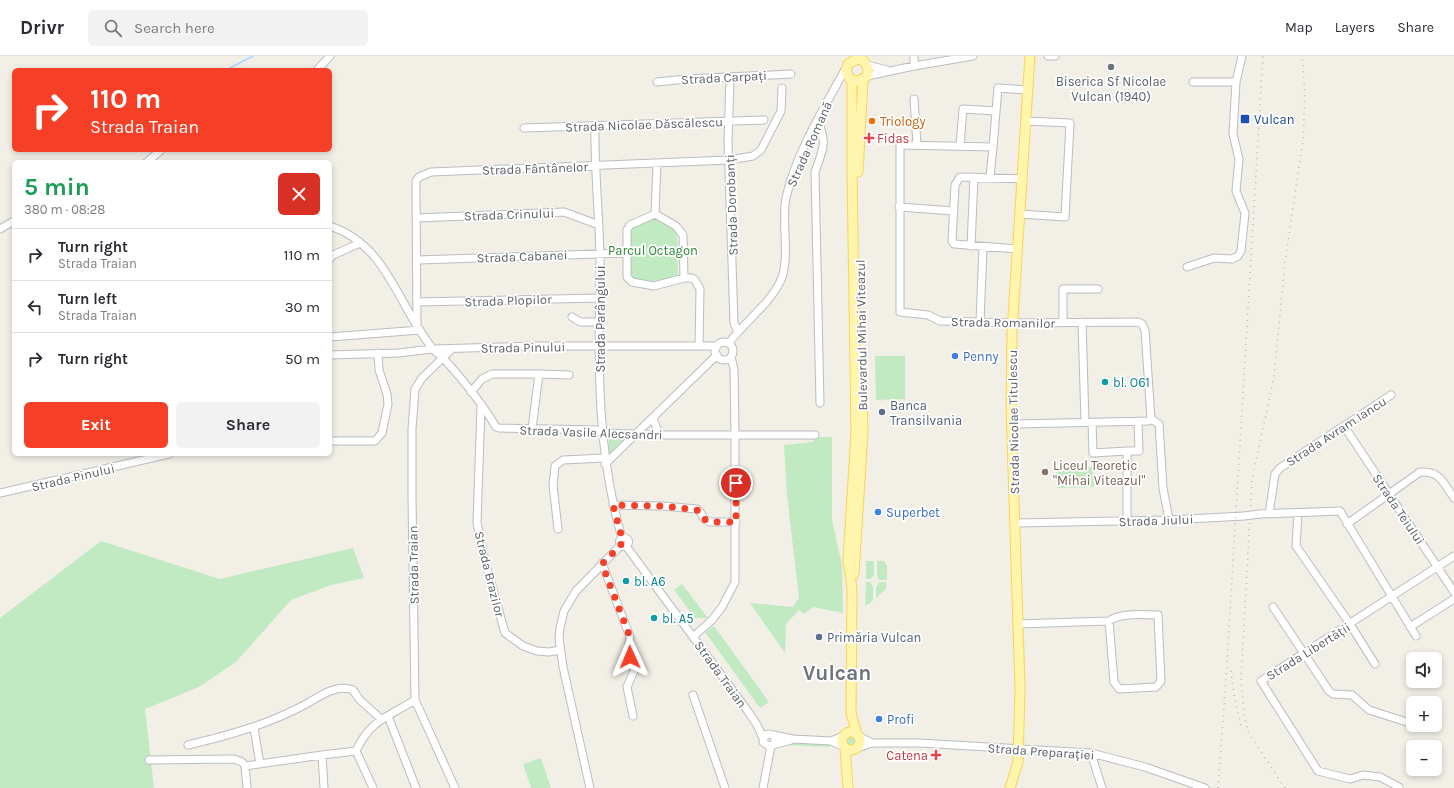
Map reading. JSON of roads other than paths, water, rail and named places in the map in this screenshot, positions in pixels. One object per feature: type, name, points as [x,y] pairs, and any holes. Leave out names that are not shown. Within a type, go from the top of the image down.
[{"type":"main road","name":"Strada Nicolae Titulescu","points":[[1010,788],[1017,765],[1019,749],[1020,688],[1011,424],[1012,323],[1030,56]]},
{"type":"main road","points":[[847,63],[857,59],[863,61]]},
{"type":"main road","name":"Bulevardul Mihai Viteazul","points":[[857,735],[851,713],[852,589],[862,433],[858,169],[865,78],[863,61]]},
{"type":"main road","name":"Bulevardul Mihai Viteazul","points":[[847,63],[851,79],[856,434],[848,560],[852,589]]},
{"type":"main road","points":[[851,79],[865,78]]},
{"type":"main road","name":"Bulevardul Mihai Viteazul","points":[[844,735],[851,713]]},
{"type":"main road","points":[[848,771],[860,742],[857,735],[850,732],[844,735],[842,740],[848,771],[848,788]]},
{"type":"main road","points":[[844,747],[850,750],[856,749]]},
{"type":"street","points":[[320,68],[330,56]]},
{"type":"street","points":[[914,56],[914,66]]},
{"type":"street","points":[[865,78],[890,70],[973,56]]},
{"type":"street","points":[[1048,56],[1055,56]]},
{"type":"street","points":[[1187,267],[1214,258],[1232,259],[1238,256],[1241,251],[1245,213],[1236,192],[1239,159],[1233,139],[1236,82],[1242,56]]},
{"type":"street","points":[[863,61],[890,70]]},
{"type":"street","name":"Strada Romană","points":[[729,343],[770,297],[780,281],[784,264],[784,206],[786,196],[801,156],[847,63]]},
{"type":"street","name":"Strada Carpați","points":[[657,82],[791,74]]},
{"type":"street","name":"Strada Dorobanți","points":[[730,77],[729,160],[734,323],[738,332]]},
{"type":"street","points":[[838,83],[851,79]]},
{"type":"street","points":[[1194,82],[1236,82]]},
{"type":"street","name":"Strada Fântânelor","points":[[418,328],[416,181],[419,177],[430,172],[729,160],[753,156],[758,154],[778,117],[782,105],[782,88]]},
{"type":"street","points":[[990,177],[998,88],[1027,90]]},
{"type":"street","points":[[914,99],[917,145]]},
{"type":"street","points":[[960,146],[963,109],[996,111]]},
{"type":"street","name":"Strada Nicolae Dăscălescu","points":[[524,128],[764,120]]},
{"type":"street","points":[[1020,214],[1065,217],[1070,123],[1026,121]]},
{"type":"street","points":[[818,122],[824,135],[824,152],[815,172],[820,403]]},
{"type":"street","name":"Strada Parângului","points":[[595,126],[600,253],[599,346],[602,433],[605,461]]},
{"type":"street","points":[[954,211],[899,207],[900,145],[993,147]]},
{"type":"street","points":[[149,160],[159,152]]},
{"type":"street","points":[[655,214],[657,163]]},
{"type":"street","points":[[1018,249],[958,245],[952,241],[956,181],[960,177],[1022,179]]},
{"type":"street","points":[[972,246],[974,177]]},
{"type":"street","name":"Strada Romanilor","points":[[899,207],[900,312],[928,315],[940,321],[1012,323],[1138,322],[1142,324],[1145,330],[1151,419]]},
{"type":"street","name":"Strada Crinului","points":[[417,218],[564,212],[599,225]]},
{"type":"street","points":[[655,214],[630,225],[626,235],[627,277],[632,282],[654,286],[684,278],[692,278],[696,280],[700,289],[699,346]]},
{"type":"street","points":[[655,214],[676,226],[683,235],[684,278]]},
{"type":"street","points":[[0,229],[12,223]]},
{"type":"street","name":"Strada Vasile Alecsandri","points":[[332,227],[345,231],[378,259],[418,328],[433,349],[443,358],[471,392],[496,427],[502,429],[597,430],[602,433],[659,435],[815,435]]},
{"type":"street","points":[[332,256],[360,243]]},
{"type":"street","points":[[980,322],[983,247]]},
{"type":"street","name":"Strada Cabanei","points":[[417,260],[626,252]]},
{"type":"street","points":[[1063,322],[1063,289],[1098,289]]},
{"type":"street","name":"Strada Plopilor","points":[[417,302],[599,298]]},
{"type":"street","points":[[572,317],[580,322],[599,322]]},
{"type":"street","points":[[1082,322],[1089,422],[1093,453],[1139,451],[1138,421]]},
{"type":"street","points":[[332,337],[418,328]]},
{"type":"street","points":[[558,529],[553,485],[555,466],[563,460],[605,461],[653,418],[693,377],[717,356],[717,346],[721,342],[729,343],[733,349],[731,357],[734,369],[736,522],[735,582],[722,607],[712,620],[694,636]]},
{"type":"street","name":"Strada Pinului","points":[[332,355],[398,353],[452,348],[717,346]]},
{"type":"street","name":"Strada Traian","points":[[452,348],[418,383],[414,396],[412,430],[415,700],[455,788]]},
{"type":"street","points":[[332,441],[374,441],[380,436],[388,404],[387,394],[379,370],[378,353]]},
{"type":"street","points":[[717,356],[724,360],[731,357]]},
{"type":"street","points":[[471,392],[482,379],[492,374],[569,374]]},
{"type":"street","points":[[532,429],[539,374]]},
{"type":"street","name":"Strada Avram Iancu","points":[[1269,514],[1275,474],[1280,468],[1392,395]]},
{"type":"street","name":"Strada Brazilor","points":[[482,406],[478,524],[485,561],[505,633],[523,646],[537,651],[549,652],[560,650]]},
{"type":"street","points":[[653,418],[659,435]]},
{"type":"street","points":[[1011,424],[1138,421],[1151,419],[1159,424],[1163,488],[1168,520]]},
{"type":"street","name":"Strada Teiului","points":[[1344,426],[1454,592]]},
{"type":"street","points":[[1127,452],[1127,521]]},
{"type":"street","name":"Strada Pinului","points":[[0,493],[160,456]]},
{"type":"street","name":"Strada Traian","points":[[605,461],[613,505],[623,543],[694,636],[758,725],[768,743],[793,740],[831,741],[844,747]]},
{"type":"street","points":[[1416,636],[1347,524],[1389,496],[1420,472],[1431,472],[1437,474],[1454,498]]},
{"type":"street","points":[[613,505],[663,506],[697,510],[701,513],[704,519],[710,522],[736,522]]},
{"type":"street","name":"Strada Jiului","points":[[1014,523],[1168,520],[1340,511],[1347,524]]},
{"type":"street","points":[[1298,513],[1296,546],[1350,624],[1375,664]]},
{"type":"street","points":[[590,788],[568,696],[559,638],[564,611],[576,591],[623,543]]},
{"type":"street","name":"Strada Libertății","points":[[1399,787],[1380,778],[1363,776],[1350,779],[1318,771],[1261,681],[1454,556]]},
{"type":"street","points":[[602,564],[630,637],[628,650],[634,671],[627,687],[633,716]]},
{"type":"street","points":[[1410,627],[1454,599]]},
{"type":"street","points":[[1273,607],[1329,691],[1333,694],[1352,695],[1369,710],[1406,722]]},
{"type":"street","points":[[1018,624],[1109,621],[1115,617],[1158,615],[1162,681],[1160,685],[1120,689],[1114,682],[1109,621]]},
{"type":"street","points":[[188,745],[254,728],[292,712],[328,692],[345,687],[353,690],[359,699],[384,717],[416,788]]},
{"type":"street","points":[[693,695],[725,788]]},
{"type":"street","points":[[356,751],[372,726],[384,717],[415,700]]},
{"type":"street","name":"Strada Traian","points":[[758,725],[772,734],[793,740]]},
{"type":"street","points":[[254,728],[260,764]]},
{"type":"street","points":[[763,788],[769,761],[768,743],[765,735],[772,734],[775,739],[768,743]]},
{"type":"street","name":"Strada Traian","points":[[831,741],[844,735]]},
{"type":"street","name":"Strada Preparației","points":[[857,735],[872,743]]},
{"type":"street","name":"Strada Preparației","points":[[856,749],[872,743],[918,743],[1091,753],[1146,767],[1205,788]]},
{"type":"street","points":[[245,766],[356,751]]},
{"type":"street","points":[[356,751],[373,788]]},
{"type":"street","points":[[1091,753],[1102,788]]},
{"type":"street","points":[[322,755],[324,788]]},
{"type":"street","points":[[149,760],[234,759],[242,762],[245,766],[247,788]]},
{"type":"waterway","points":[[230,68],[253,56]]},
{"type":"railway","points":[[1218,788],[1226,679],[1263,56]]},
{"type":"railway","points":[[1285,788],[1248,732],[1244,714],[1241,681],[1252,479],[1274,377],[1285,262],[1303,140],[1305,94],[1302,56]]},
{"type":"railway","points":[[1231,671],[1234,695],[1241,726]]},
{"type":"place","name":"Biserica Sf Nicolae Vulcan (1940)","points":[[1111,67]]},
{"type":"place","name":"Vulcan","points":[[1245,119]]},
{"type":"place","name":"Triology","points":[[872,121]]},
{"type":"place","name":"Fidas","points":[[869,138]]},
{"type":"place","name":"Penny","points":[[955,356]]},
{"type":"place","name":"bl. O61","points":[[1105,382]]},
{"type":"place","name":"Banca Transilvania","points":[[882,412]]},
{"type":"place","name":"Liceul Teoretic \"Mihai Viteazul\"","points":[[1045,472]]},
{"type":"place","name":"Superbet","points":[[878,512]]},
{"type":"place","name":"bl. A6","points":[[626,581]]},
{"type":"place","name":"bl. A5","points":[[654,618]]},
{"type":"place","name":"Primăria Vulcan","points":[[819,637]]},
{"type":"place","name":"Profi","points":[[879,719]]},
{"type":"place","name":"Catena","points":[[936,755]]},
{"type":"district","name":"Vulcan","points":[[837,673]]},
{"type":"park label","name":"Parcul Octagon","points":[[653,250]]}]
